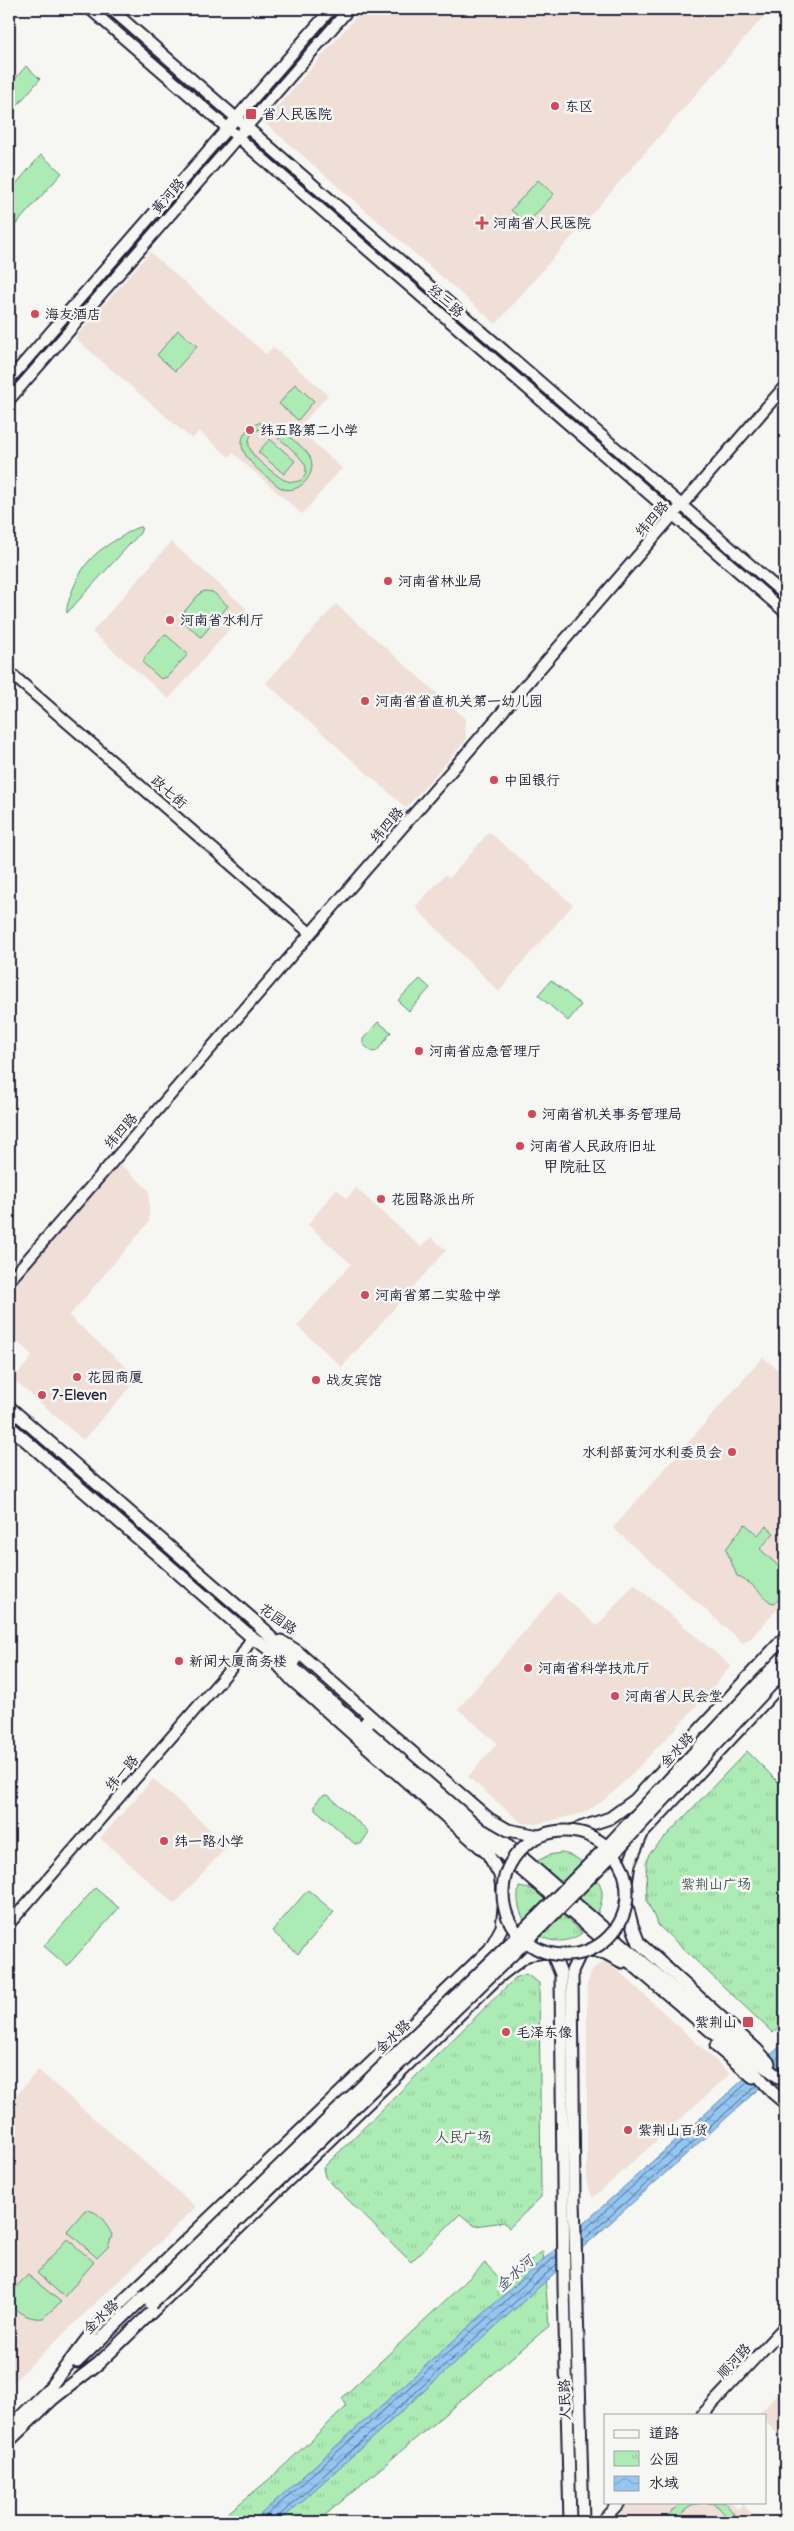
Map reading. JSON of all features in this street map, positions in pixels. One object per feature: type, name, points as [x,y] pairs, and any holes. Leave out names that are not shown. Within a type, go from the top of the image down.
[{"type":"main road","name":"经三路","points":[[90,9],[785,612]]},
{"type":"main road","name":"经三路","points":[[111,9],[785,595]]},
{"type":"main road","name":"黄河路","points":[[9,380],[331,9]]},
{"type":"main road","name":"黄河路","points":[[9,400],[348,9]]},
{"type":"main road","name":"纬四路","points":[[9,1281],[785,386]]},
{"type":"main road","name":"政七街","points":[[9,672],[310,934]]},
{"type":"main road","name":"花园路","points":[[9,1407],[260,1628],[297,1651],[489,1819],[508,1830],[539,1836]]},
{"type":"main road","name":"花园路","points":[[9,1426],[252,1637],[293,1681],[488,1854],[500,1875],[502,1889]]},
{"type":"main road","points":[[260,1628],[748,2058]]},
{"type":"main road","points":[[252,1637],[288,1663],[519,1868],[748,2058]]},
{"type":"main road","name":"纬一路","points":[[9,1924],[240,1658],[252,1637]]},
{"type":"main road","points":[[50,2394],[97,2326],[490,1949],[502,1927],[504,1908],[502,1889],[506,1873],[513,1858],[525,1845],[539,1836],[571,1831],[610,1818],[635,1800],[785,1638]]},
{"type":"main road","name":"金水路","points":[[9,2428],[50,2394],[538,1917],[620,1833],[785,1655]]},
{"type":"main road","name":"金水路","points":[[147,2300],[544,1924],[620,1847],[785,1670]]},
{"type":"main road","points":[[785,1680],[642,1834],[629,1864],[626,1902],[632,1925],[640,1942],[696,1996],[748,2058],[772,2092],[785,2103]]},
{"type":"main road","points":[[571,1831],[590,1836],[606,1846],[617,1860],[626,1884]]},
{"type":"main road","points":[[585,1952],[611,1934],[621,1919],[626,1902]]},
{"type":"main road","points":[[504,1908],[510,1924],[521,1938],[549,1953]]},
{"type":"main road","points":[[50,2394],[100,2363],[497,1978],[527,1955],[585,1952],[605,1953],[622,1962],[680,2014],[785,2082]]},
{"type":"main road","name":"人民路","points":[[584,2522],[576,2276],[572,1971],[585,1952]]},
{"type":"main road","name":"人民路","points":[[549,1953],[561,1974],[564,2287],[570,2522]]},
{"type":"main road","name":"顺河路","points":[[703,2414],[785,2326]]},
{"type":"main road","name":"金水路","points":[[9,2441],[50,2394]]},
{"type":"main road","points":[[601,2522],[618,2504]]},
{"type":"shaded area","name":"河南省人民医院","points":[[363,9],[770,9],[496,324],[264,122]]},
{"type":"shaded area","points":[[150,252],[266,354],[273,347],[328,395],[298,429],[342,468],[302,514],[233,453],[229,457],[199,431],[192,439],[75,338]]},
{"type":"shaded area","name":"河南省水利厅","points":[[171,542],[247,609],[169,699],[92,632]]},
{"type":"shaded area","name":"河南省省直机关第一幼儿园","points":[[336,604],[465,718],[466,740],[406,808],[266,683]]},
{"type":"shaded area","points":[[489,832],[573,905],[499,992],[415,907],[445,875],[450,878]]},
{"type":"shaded area","points":[[118,1162],[149,1190],[149,1222],[69,1316],[138,1378],[83,1440],[13,1379],[33,1356],[9,1334],[9,1289]]},
{"type":"shaded area","name":"河南省第二实验中学","points":[[356,1188],[421,1247],[431,1237],[446,1250],[342,1367],[297,1326],[351,1264],[308,1225],[336,1189],[347,1198]]},
{"type":"shaded area","name":"水利部黄河水利委员会","points":[[763,1357],[785,1376],[785,1601],[751,1638],[743,1643],[613,1528]]},
{"type":"shaded area","name":"河南省人民会堂","points":[[634,1584],[731,1666],[682,1722],[617,1789],[600,1803],[583,1813],[537,1824],[522,1823],[468,1777],[497,1743],[458,1709],[558,1592],[597,1626]]},
{"type":"shaded area","name":"纬一路小学","points":[[153,1779],[228,1845],[175,1904],[100,1838]]},
{"type":"shaded area","name":"紫荆山百货","points":[[605,1962],[611,1964],[730,2074],[593,2198],[587,2185],[587,1984],[592,1971],[598,1965]]},
{"type":"shaded area","points":[[38,2070],[196,2207],[9,2386],[9,2104]]},
{"type":"shaded area","points":[[785,2386],[785,2442],[766,2421],[766,2414],[759,2414]]},
{"type":"shaded area","points":[[629,2504],[733,2504],[737,2509],[743,2504],[759,2522],[612,2522]]},
{"type":"green space","points":[[26,66],[40,79],[9,115],[9,86]]},
{"type":"green space","points":[[41,155],[62,173],[9,232],[9,192]]},
{"type":"green space","points":[[538,180],[554,194],[527,224],[511,210]]},
{"type":"green space","points":[[178,330],[197,346],[175,371],[157,355]]},
{"type":"green space","points":[[295,384],[314,401],[298,420],[279,404]]},
{"type":"green space","points":[[268,422],[298,444],[310,457],[311,471],[304,483],[298,487],[285,489],[278,486],[257,468],[245,454],[242,446],[247,430],[259,423]],"holes":[[[261,429],[269,431],[288,446],[305,464],[305,474],[300,481],[291,482],[282,479],[262,464],[252,453],[249,447],[252,433]]]},
{"type":"green space","points":[[270,439],[295,461],[284,474],[258,452]]},
{"type":"green space","points":[[142,527],[140,533],[67,613],[75,583],[90,560],[103,548],[134,529]]},
{"type":"green space","points":[[205,591],[213,592],[228,606],[201,637],[179,618],[200,593]]},
{"type":"green space","points":[[165,634],[188,654],[167,677],[161,679],[143,663],[145,657]]},
{"type":"green space","points":[[420,979],[430,988],[409,1011],[399,1002],[399,999]]},
{"type":"green space","points":[[551,980],[581,1005],[568,1021],[538,995]]},
{"type":"green space","points":[[378,1022],[391,1032],[377,1051],[372,1052],[363,1044],[363,1039]]},
{"type":"green space","points":[[745,1524],[758,1535],[766,1526],[774,1533],[760,1549],[785,1572],[785,1592],[775,1603],[770,1602],[751,1584],[737,1576],[726,1549]]},
{"type":"green space","name":"紫荆山广场","points":[[747,1751],[785,1789],[785,2022],[773,2033],[658,1925],[647,1901],[646,1862],[649,1854]]},
{"type":"green space","points":[[328,1795],[369,1832],[361,1844],[355,1844],[315,1809],[318,1799]]},
{"type":"green space","points":[[568,1854],[581,1861],[597,1878],[602,1895],[597,1916],[532,1864],[549,1855]]},
{"type":"green space","points":[[519,1887],[535,1890],[582,1933],[569,1939],[557,1941],[545,1938],[535,1932],[527,1924],[521,1913],[518,1900]]},
{"type":"green space","points":[[95,1888],[119,1908],[67,1966],[44,1946]]},
{"type":"green space","points":[[308,1890],[334,1912],[298,1954],[272,1931]]},
{"type":"green space","name":"人民广场","points":[[526,1974],[539,1983],[541,2197],[509,2228],[504,2222],[475,2226],[460,2214],[411,2262],[325,2177],[323,2168],[515,1978]]},
{"type":"green space","points":[[85,2210],[98,2215],[105,2222],[112,2235],[108,2247],[97,2258],[67,2231]]},
{"type":"green space","points":[[67,2239],[94,2262],[64,2297],[37,2273]]},
{"type":"green space","points":[[543,2251],[549,2326],[317,2522],[217,2522],[272,2477],[347,2406],[342,2398],[485,2263],[503,2282]]},
{"type":"green space","points":[[28,2275],[61,2302],[43,2318],[33,2318],[22,2314],[17,2311],[11,2302],[13,2291]]},
{"type":"green space","points":[[679,2504],[696,2504],[678,2517],[675,2522],[667,2522],[672,2511]]},
{"type":"green space","points":[[713,2504],[726,2504],[741,2522],[730,2522]]},
{"type":"water","points":[[785,2042],[785,2065],[279,2522],[252,2522]]},
{"type":"place","name":"东区","points":[[555,106]]},
{"type":"place","name":"省人民医院","points":[[251,114]]},
{"type":"place","name":"河南省人民医院","points":[[482,223]]},
{"type":"place","name":"海友酒店","points":[[35,314]]},
{"type":"place","name":"纬五路第二小学","points":[[250,430]]},
{"type":"place","name":"河南省林业局","points":[[388,581]]},
{"type":"place","name":"河南省水利厅","points":[[170,620]]},
{"type":"place","name":"河南省省直机关第一幼儿园","points":[[365,701]]},
{"type":"place","name":"中国银行","points":[[494,780]]},
{"type":"place","name":"河南省应急管理厅","points":[[419,1051]]},
{"type":"place","name":"河南省机关事务管理局","points":[[532,1114]]},
{"type":"place","name":"河南省人民政府旧址","points":[[520,1146]]},
{"type":"place","name":"花园路派出所","points":[[381,1199]]},
{"type":"place","name":"河南省第二实验中学","points":[[365,1295]]},
{"type":"place","name":"花园商厦","points":[[77,1377]]},
{"type":"place","name":"战友宾馆","points":[[316,1380]]},
{"type":"place","name":"7-Eleven","points":[[42,1395]]},
{"type":"place","name":"水利部黄河水利委员会","points":[[732,1452]]},
{"type":"place","name":"新闻大厦商务楼","points":[[179,1661]]},
{"type":"place","name":"河南省科学技术厅","points":[[528,1668]]},
{"type":"place","name":"河南省人民会堂","points":[[615,1696]]},
{"type":"place","name":"纬一路小学","points":[[164,1841]]},
{"type":"place","name":"紫荆山","points":[[748,2022]]},
{"type":"place","name":"毛泽东像","points":[[506,2032]]},
{"type":"place","name":"紫荆山百货","points":[[628,2130]]},
{"type":"district","name":"甲院社区","points":[[575,1167]]},
{"type":"water label","name":"金水河","points":[[515,2274]]}]
